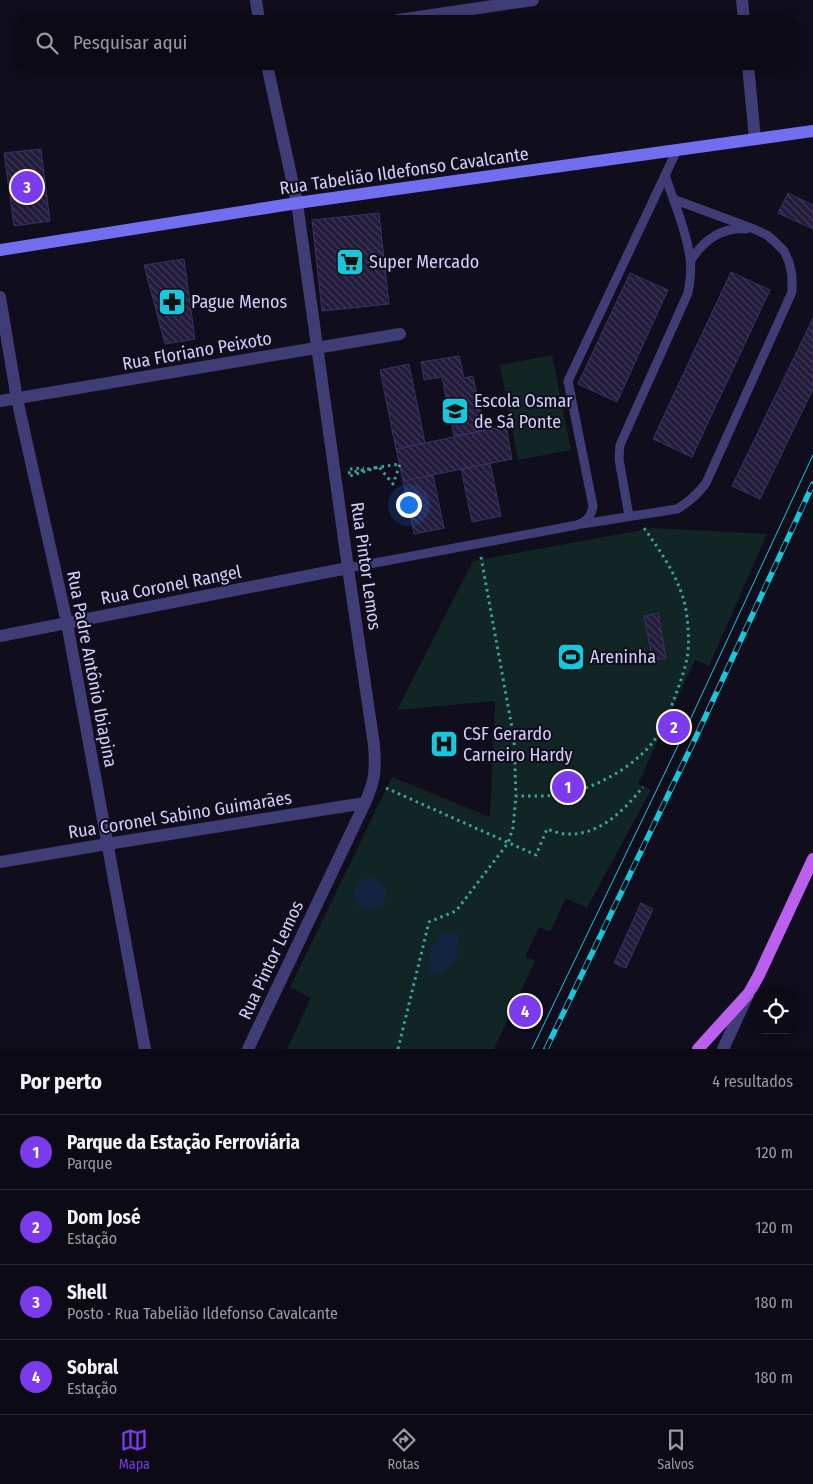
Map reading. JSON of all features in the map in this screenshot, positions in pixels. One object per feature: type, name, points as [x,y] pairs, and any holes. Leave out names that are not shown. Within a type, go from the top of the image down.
[{"type":"main road","name":"Rua Tabelião Ildefonso Cavalcante","points":[[0,250],[297,203],[813,131]]},
{"type":"main road","points":[[698,1049],[749,993],[813,859]]},
{"type":"street","points":[[256,0],[258,15]]},
{"type":"street","points":[[432,15],[533,0]]},
{"type":"street","points":[[742,0],[744,15]]},
{"type":"street","name":"Rua Pintor Lemos","points":[[248,1049],[365,803],[374,782],[376,764],[297,203],[268,70]]},
{"type":"street","points":[[748,70],[755,139]]},
{"type":"street","name":"Rua Padre Antônio Ibiapina","points":[[0,297],[17,398],[67,623],[145,1049]]},
{"type":"street","name":"Rua Floriano Peixoto","points":[[0,401],[400,334]]},
{"type":"street","name":"Rua Coronel Rangel","points":[[0,636],[348,568]]},
{"type":"street","name":"Rua Coronel Sabino Guimarães","points":[[0,862],[365,803]]},
{"type":"street","points":[[723,1049],[749,993]]},
{"type":"lane","points":[[577,525],[586,522],[593,506],[568,381],[677,150]]},
{"type":"lane","points":[[632,516],[619,459],[620,445],[688,293],[691,276],[691,260],[686,240],[665,175]]},
{"type":"lane","points":[[348,568],[577,525],[677,509],[688,503],[698,493],[706,483],[792,292],[792,276],[784,251],[767,235],[673,199]]},
{"type":"lane","points":[[691,260],[700,247],[712,237],[739,228],[754,229]]},
{"type":"path","points":[[335,475],[379,467],[400,464],[392,484],[379,467]]},
{"type":"path","points":[[335,475],[379,467]]},
{"type":"path","points":[[516,796],[543,796],[572,792],[597,783],[622,769],[639,757],[653,742],[673,703],[688,656],[688,630],[684,605],[676,580],[667,562],[632,516]]},
{"type":"path","points":[[398,1049],[429,922],[456,911],[508,843],[513,828],[516,796],[514,739],[478,543]]},
{"type":"path","points":[[374,782],[536,855],[547,829],[565,834],[584,833],[603,826],[626,808],[643,787]]},
{"type":"green space","points":[[552,355],[571,450],[518,460],[500,365]]},
{"type":"green space","points":[[653,528],[767,534],[709,666],[695,660],[638,784],[651,790],[587,908],[566,898],[550,932],[539,927],[525,957],[535,961],[494,1049],[287,1049],[311,998],[290,987],[392,777],[490,817],[495,701],[397,710],[473,561]]},
{"type":"water","points":[[370,878],[376,879],[381,883],[385,888],[385,900],[381,905],[376,909],[370,910],[364,909],[359,905],[355,900],[354,894],[355,888],[359,883],[364,879]]},
{"type":"water","points":[[458,933],[457,960],[439,974],[427,973],[431,948],[440,934]]},
{"type":"building","points":[[41,149],[50,221],[14,226],[4,153]]},
{"type":"building","points":[[788,193],[813,205],[813,229],[778,213]]},
{"type":"building","name":"Super Mercado","points":[[379,213],[389,304],[322,311],[312,220]]},
{"type":"building","name":"Pague Menos","points":[[184,259],[195,339],[165,344],[144,265]]},
{"type":"building","points":[[731,272],[770,290],[692,457],[653,439]]},
{"type":"building","points":[[630,273],[668,290],[617,402],[578,384]]},
{"type":"building","points":[[813,318],[813,389],[760,499],[732,486]]},
{"type":"building","points":[[459,356],[464,378],[473,376],[484,430],[454,436],[442,377],[424,380],[421,362]]},
{"type":"building","points":[[409,364],[425,443],[396,449],[380,370]]},
{"type":"building","points":[[506,426],[512,459],[403,481],[396,449]]},
{"type":"building","points":[[490,463],[501,516],[472,522],[461,469]]},
{"type":"building","points":[[433,475],[444,528],[414,534],[403,481]]},
{"type":"building","points":[[658,613],[666,658],[653,661],[644,616]]},
{"type":"building","points":[[641,903],[653,909],[626,968],[614,963]]},
{"type":"tram line","points":[[532,1049],[684,733],[813,455]]},
{"type":"railway","points":[[546,1049],[695,739],[813,484]]},
{"type":"place","name":"Shell","points":[[27,187]]},
{"type":"place","name":"Super Mercado","points":[[350,262]]},
{"type":"place","name":"Pague Menos","points":[[172,302]]},
{"type":"place","name":"Escola Osmar de Sá Ponte","points":[[455,411]]},
{"type":"place","name":"Areninha","points":[[571,657]]},
{"type":"place","name":"Dom José","points":[[674,727]]},
{"type":"place","name":"CSF Gerardo Carneiro Hardy","points":[[444,744]]},
{"type":"place","name":"Parque da Estação Ferroviária","points":[[568,787]]},
{"type":"place","name":"Sobral","points":[[525,1011]]}]
